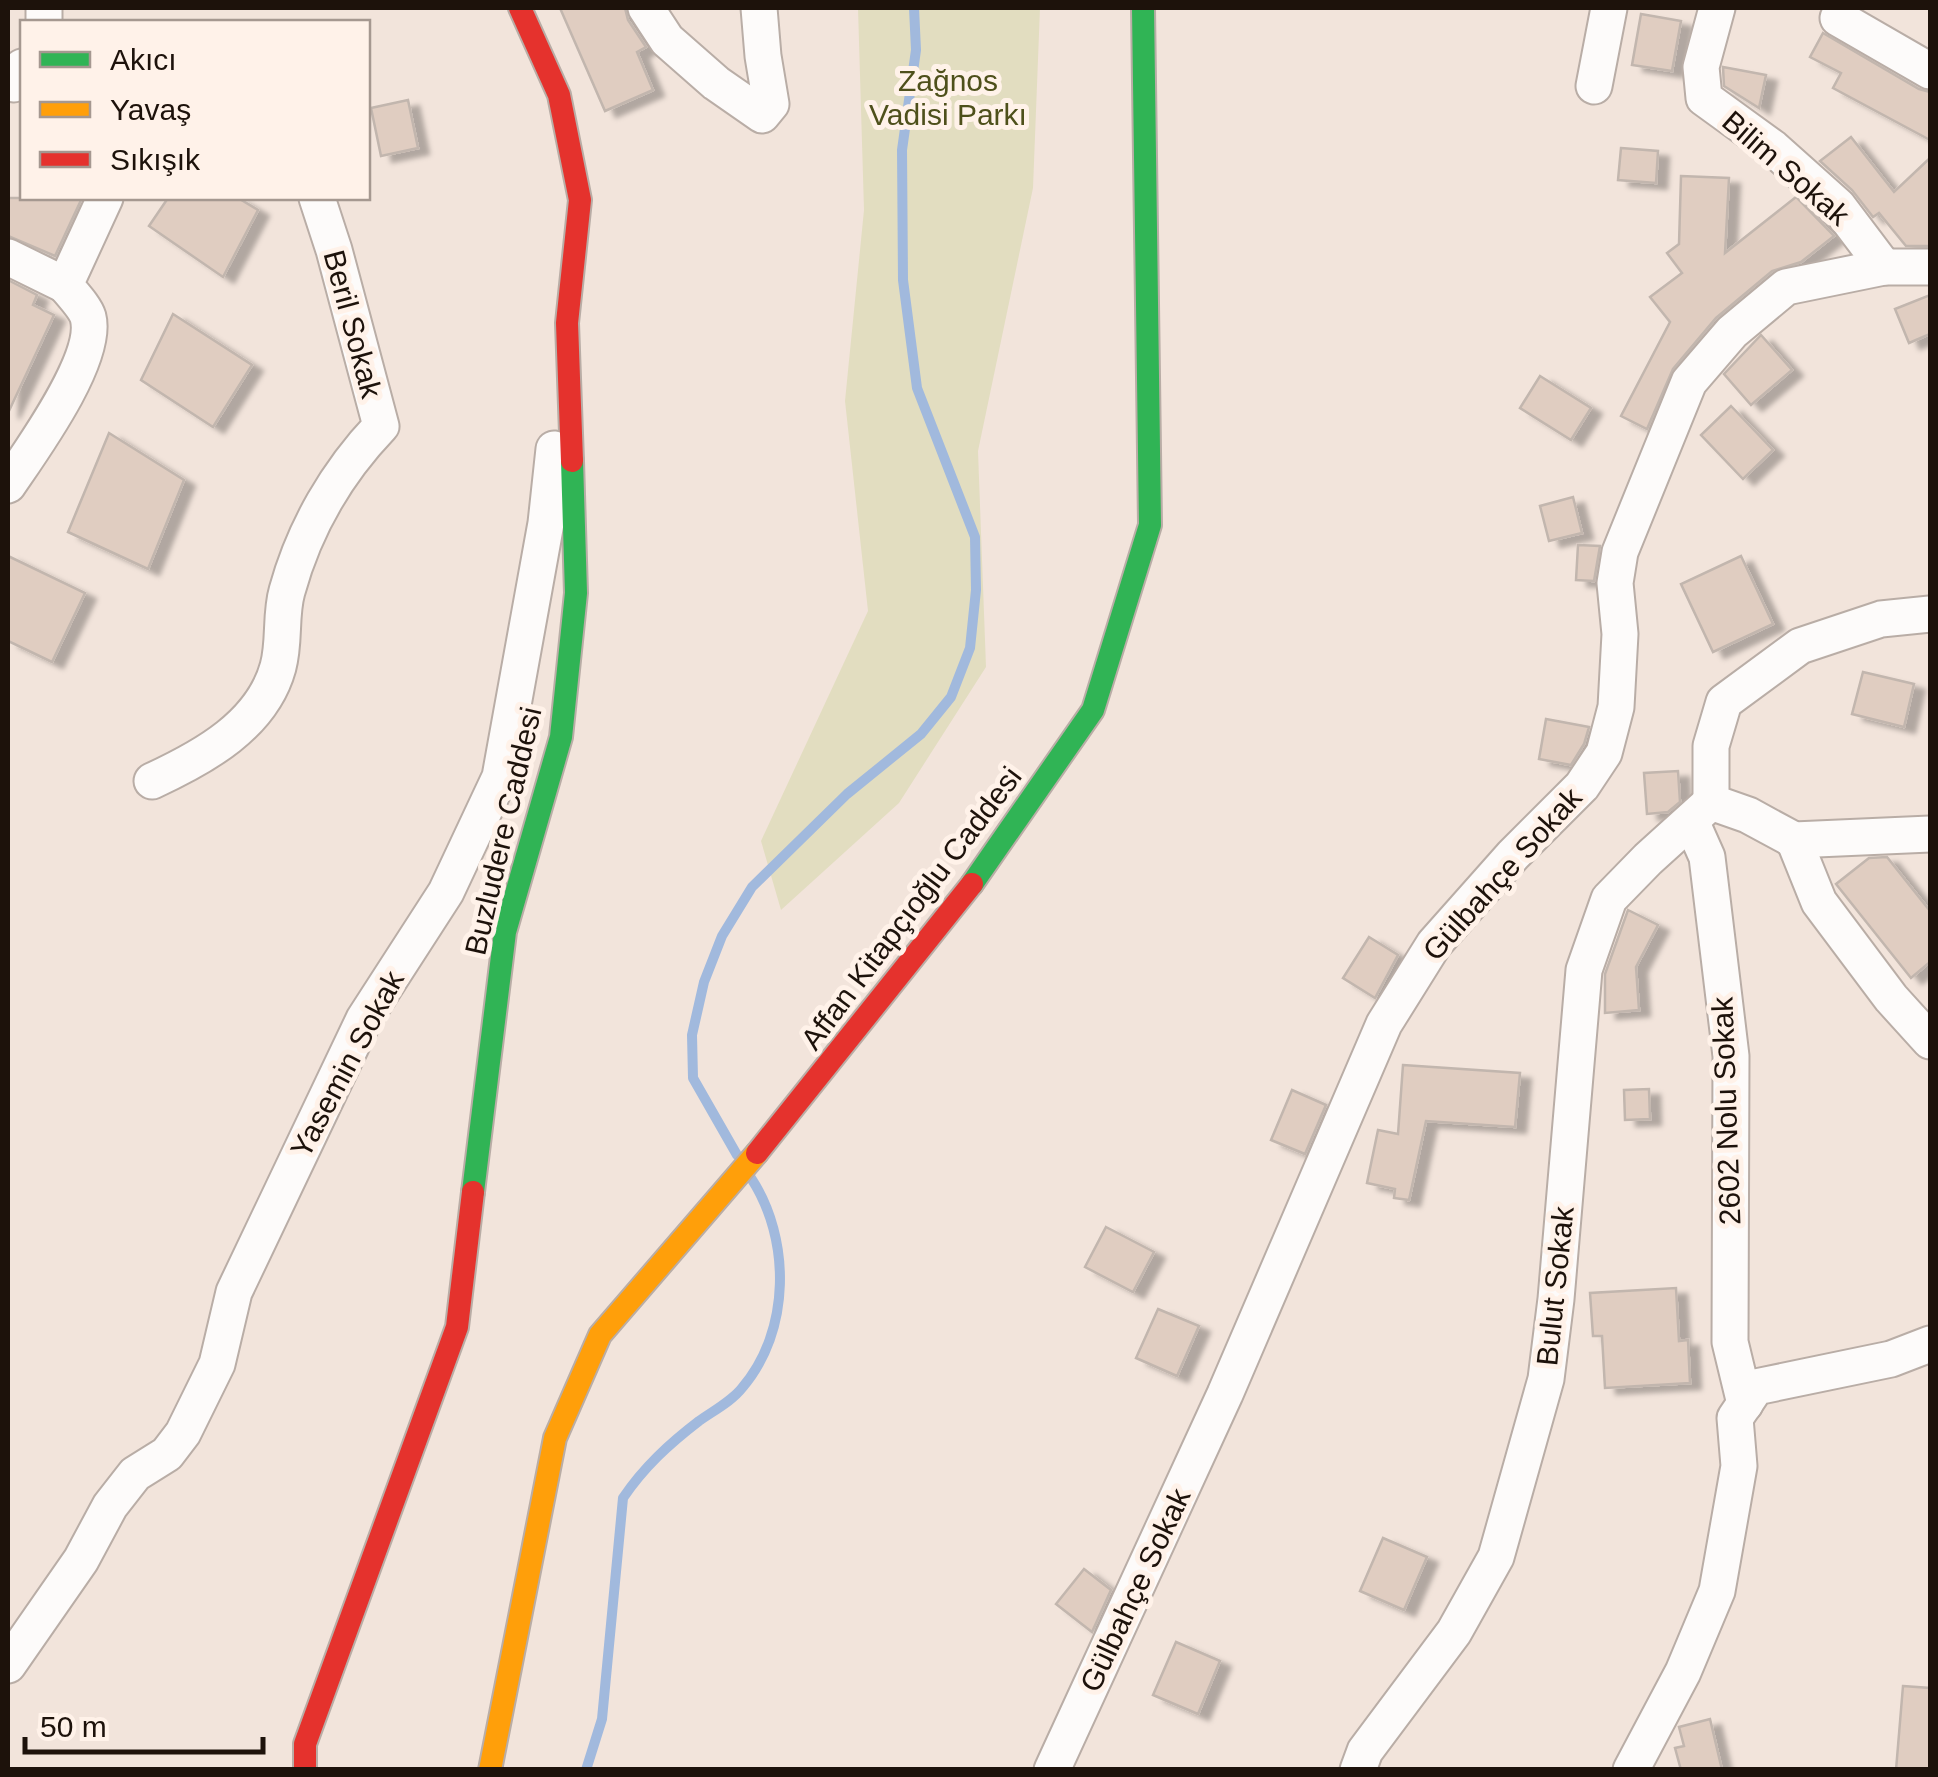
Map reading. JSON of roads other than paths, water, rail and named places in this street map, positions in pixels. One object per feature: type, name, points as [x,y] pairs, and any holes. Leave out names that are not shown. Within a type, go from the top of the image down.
[{"type":"street","name":"Buzludere Caddesi","points":[[305,1770],[304,1744],[456,1328],[506,932],[562,737],[576,593],[568,323],[580,200],[559,94],[520,8]]},
{"type":"street","points":[[646,8],[666,40],[716,83],[762,115],[771,104],[762,56],[760,8]]},
{"type":"street","name":"Affan Kitapçıoğlu Caddesi","points":[[490,1770],[555,1438],[600,1335],[786,1119],[989,863],[1093,710],[1150,526],[1143,8]]},
{"type":"street","points":[[1594,86],[1609,8]]},
{"type":"street","name":"Bilim Sokak","points":[[1717,8],[1701,66],[1704,98],[1773,148],[1838,206],[1884,267]]},
{"type":"street","points":[[1838,18],[1930,70]]},
{"type":"street","points":[[65,285],[103,200]]},
{"type":"street","name":"Beril Sokak","points":[[152,781],[203,758],[261,706],[278,666],[286,593],[308,532],[351,458],[381,426],[317,200]]},
{"type":"street","points":[[8,257],[65,285],[88,317],[87,351],[47,428],[8,484]]},
{"type":"street","name":"Gülbahçe Sokak","points":[[1052,1770],[1225,1394],[1384,1024],[1434,944],[1582,786],[1604,753],[1616,707],[1620,634],[1615,583],[1620,552],[1689,382],[1732,332],[1786,288],[1884,267],[1930,267]]},
{"type":"street","name":"Yasemin Sokak","points":[[8,1666],[81,1560],[110,1506],[135,1474],[167,1454],[183,1433],[217,1364],[234,1292],[364,1019],[446,892],[500,776],[546,523],[554,450],[570,410]]},
{"type":"street","name":"2602 Nolu Sokak","points":[[1745,1404],[1730,1342],[1731,1056],[1701,812],[1711,746],[1724,702],[1800,646],[1881,619],[1930,614]]},
{"type":"street","points":[[1701,812],[1748,815],[1794,840],[1930,834]]},
{"type":"street","name":"Bulut Sokak","points":[[1358,1770],[1365,1751],[1454,1632],[1496,1557],[1546,1379],[1584,970],[1609,900],[1701,812]]},
{"type":"street","points":[[1794,840],[1818,902],[1930,1042]]},
{"type":"street","points":[[1631,1770],[1683,1672],[1717,1592],[1739,1466],[1735,1418],[1756,1387],[1891,1359],[1930,1344]]},
{"type":"waterway","points":[[737,1155],[693,1078],[692,1035],[704,982],[722,936],[752,887],[847,794],[921,734],[951,697],[970,648],[976,590],[975,537],[917,388],[903,280],[902,150],[916,50],[914,8]]},
{"type":"waterway","points":[[586,1770],[602,1719],[623,1498],[667,1447],[738,1393],[770,1340],[777,1313],[779,1256],[764,1202],[751,1178]]},
{"type":"park label","name":"Zağnos Vadisi Parkı","points":[[948,97]]}]
